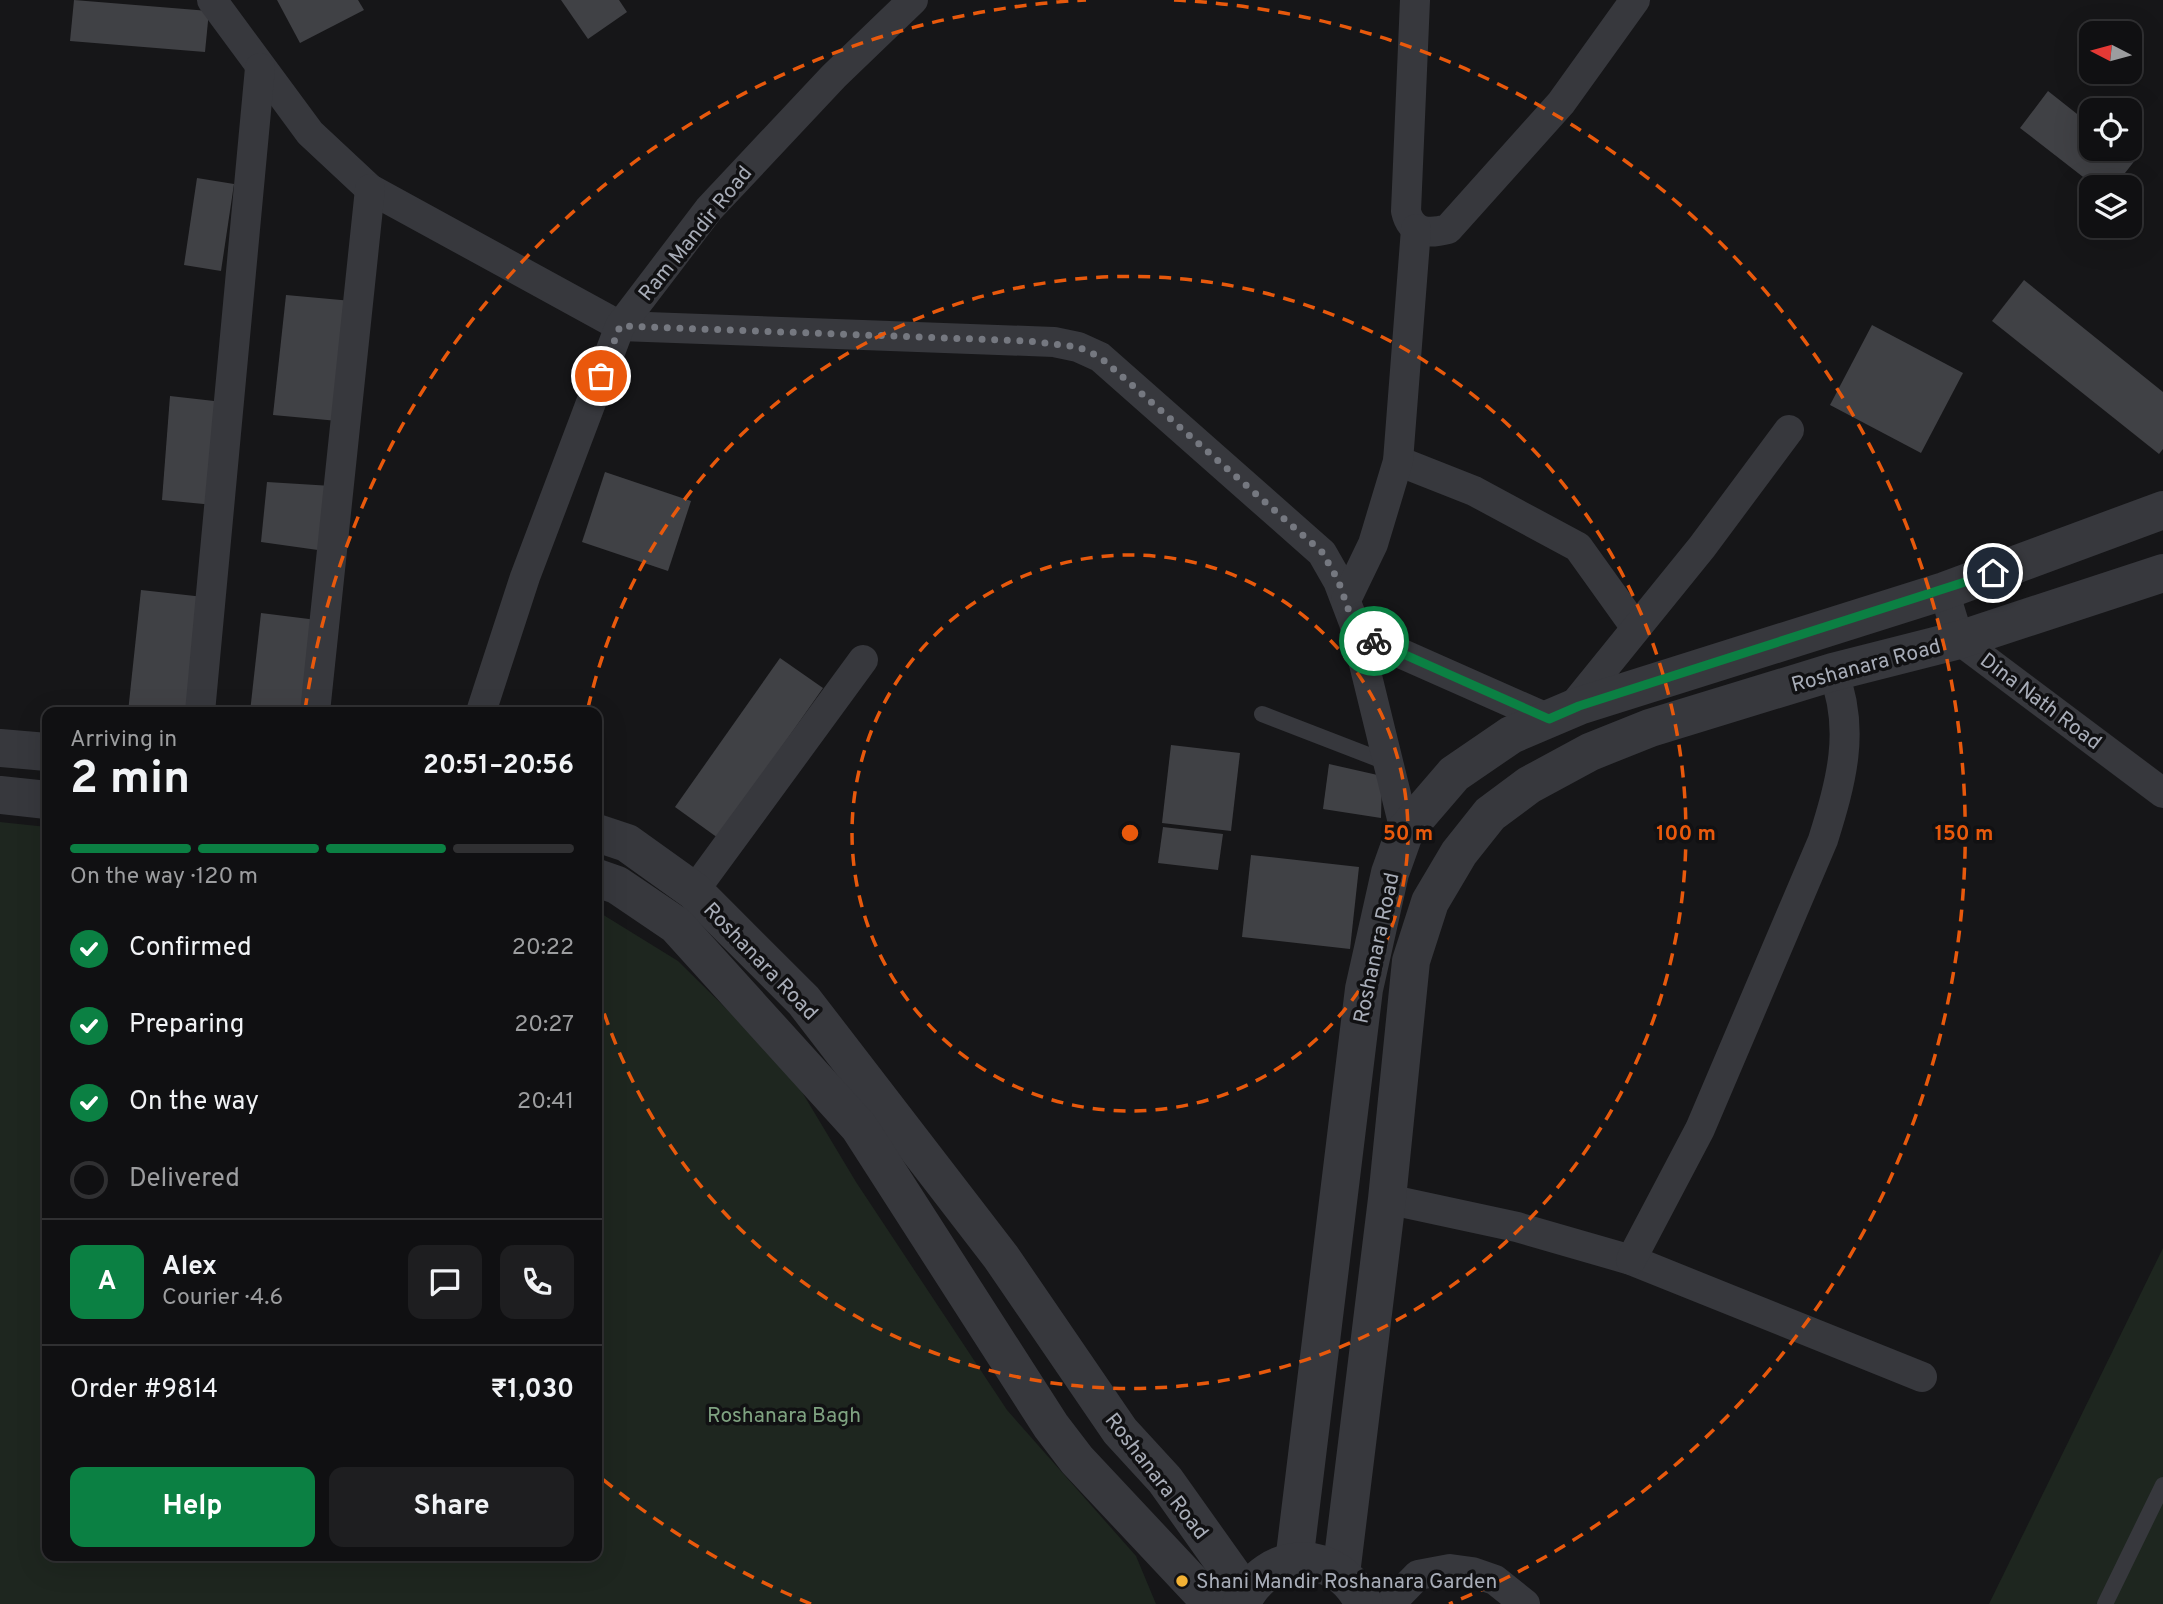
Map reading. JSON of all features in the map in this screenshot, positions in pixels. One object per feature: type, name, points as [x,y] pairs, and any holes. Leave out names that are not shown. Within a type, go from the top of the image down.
[{"type":"street","points":[[212,0],[310,133],[370,189],[620,326],[1040,342],[1078,347],[1100,357],[1322,552],[1346,600],[1357,634],[1386,762],[1405,831]]},
{"type":"street","name":"Ram Mandir Road","points":[[483,707],[525,577],[620,326],[709,209],[834,76],[913,0]]},
{"type":"street","points":[[1415,0],[1406,211],[1408,219],[1416,229],[1428,234],[1448,229],[1561,103],[1635,0]]},
{"type":"street","points":[[200,707],[260,68]]},
{"type":"street","points":[[316,707],[370,189]]},
{"type":"street","points":[[1346,600],[1373,544],[1398,461],[1416,229]]},
{"type":"street","points":[[1357,634],[1560,714],[1636,628],[1789,430]]},
{"type":"street","points":[[1398,461],[1474,491],[1578,547],[1636,628]]},
{"type":"street","name":"Roshanara Road","points":[[1294,1562],[1364,989],[1390,873],[1405,831],[1454,774],[1511,735],[1560,714],[1944,591],[2163,510]]},
{"type":"street","name":"Roshanara Road","points":[[1341,1574],[1387,1199],[1411,961],[1430,902],[1459,853],[1490,814],[1529,785],[1590,752],[1650,727],[1833,672],[1959,640],[2163,573]]},
{"type":"street","name":"Dina Nath Road","points":[[1944,591],[1959,640],[2163,793]]},
{"type":"street","points":[[694,891],[863,660]]},
{"type":"street","points":[[1631,1260],[1700,1129],[1823,840],[1838,792],[1846,735],[1844,700],[1833,672]]},
{"type":"street","points":[[0,748],[42,752]]},
{"type":"street","points":[[0,795],[42,799]]},
{"type":"street","name":"Roshanara Road","points":[[602,835],[627,843],[694,891],[804,1001],[1002,1257],[1120,1431],[1165,1480],[1233,1601]]},
{"type":"street","name":"Roshanara Road","points":[[602,880],[617,885],[676,925],[859,1127],[1051,1426],[1077,1460],[1233,1601]]},
{"type":"street","points":[[1387,1199],[1517,1227],[1631,1260],[1922,1377]]},
{"type":"street","points":[[1233,1601],[1266,1572],[1294,1562],[1313,1562],[1341,1574],[1358,1592],[1364,1604]]},
{"type":"street","points":[[1390,1604],[1418,1575],[1450,1569],[1472,1572],[1495,1580],[1525,1604]]},
{"type":"lane","points":[[1262,714],[1386,762]]},
{"type":"lane","points":[[2105,1604],[2163,1485]]},
{"type":"green space","name":"Roshanara Bagh","points":[[0,822],[42,826],[42,1561],[602,1561],[602,914],[678,961],[766,1048],[799,1087],[856,1182],[1007,1410],[1136,1556],[1156,1604],[0,1604]]},
{"type":"green space","points":[[2163,1248],[2163,1604],[1989,1604]]},
{"type":"building","points":[[74,0],[209,11],[205,52],[70,41]]},
{"type":"building","points":[[277,0],[358,0],[364,10],[300,43]]},
{"type":"building","points":[[561,0],[619,0],[627,12],[588,39]]},
{"type":"building","points":[[2048,91],[2079,116],[2079,161],[2134,161],[2123,175],[2081,175],[2020,128]]},
{"type":"building","points":[[197,178],[234,184],[221,271],[184,265]]},
{"type":"building","points":[[2024,280],[2163,392],[2163,449],[2159,454],[1992,321]]},
{"type":"building","points":[[286,295],[352,301],[338,421],[273,415]]},
{"type":"building","points":[[1872,325],[1963,373],[1921,453],[1830,405]]},
{"type":"building","points":[[170,396],[223,402],[214,505],[162,500]]},
{"type":"building","points":[[605,472],[691,501],[668,571],[582,542]]},
{"type":"building","points":[[267,482],[332,486],[325,551],[261,542]]},
{"type":"building","points":[[141,590],[204,597],[193,707],[129,707]]},
{"type":"building","points":[[261,613],[317,620],[308,707],[251,707]]},
{"type":"building","points":[[780,658],[823,688],[718,838],[675,807]]},
{"type":"building","points":[[1171,745],[1240,753],[1231,831],[1162,823]]},
{"type":"building","points":[[1329,764],[1382,776],[1381,818],[1323,809]]},
{"type":"building","points":[[1163,827],[1223,834],[1218,870],[1158,863]]},
{"type":"building","points":[[1251,855],[1359,867],[1350,949],[1242,937]]},
{"type":"way so far","points":[[601,376],[620,326],[1054,342],[1078,347],[1100,357],[1322,552],[1338,580],[1357,634],[1374,641]]},
{"type":"place","name":"Shani Mandir Roshanara Garden","points":[[1182,1581]]},
{"type":"route","points":[[1374,641],[1549,719],[1579,706],[1944,591],[1993,573]]}]
